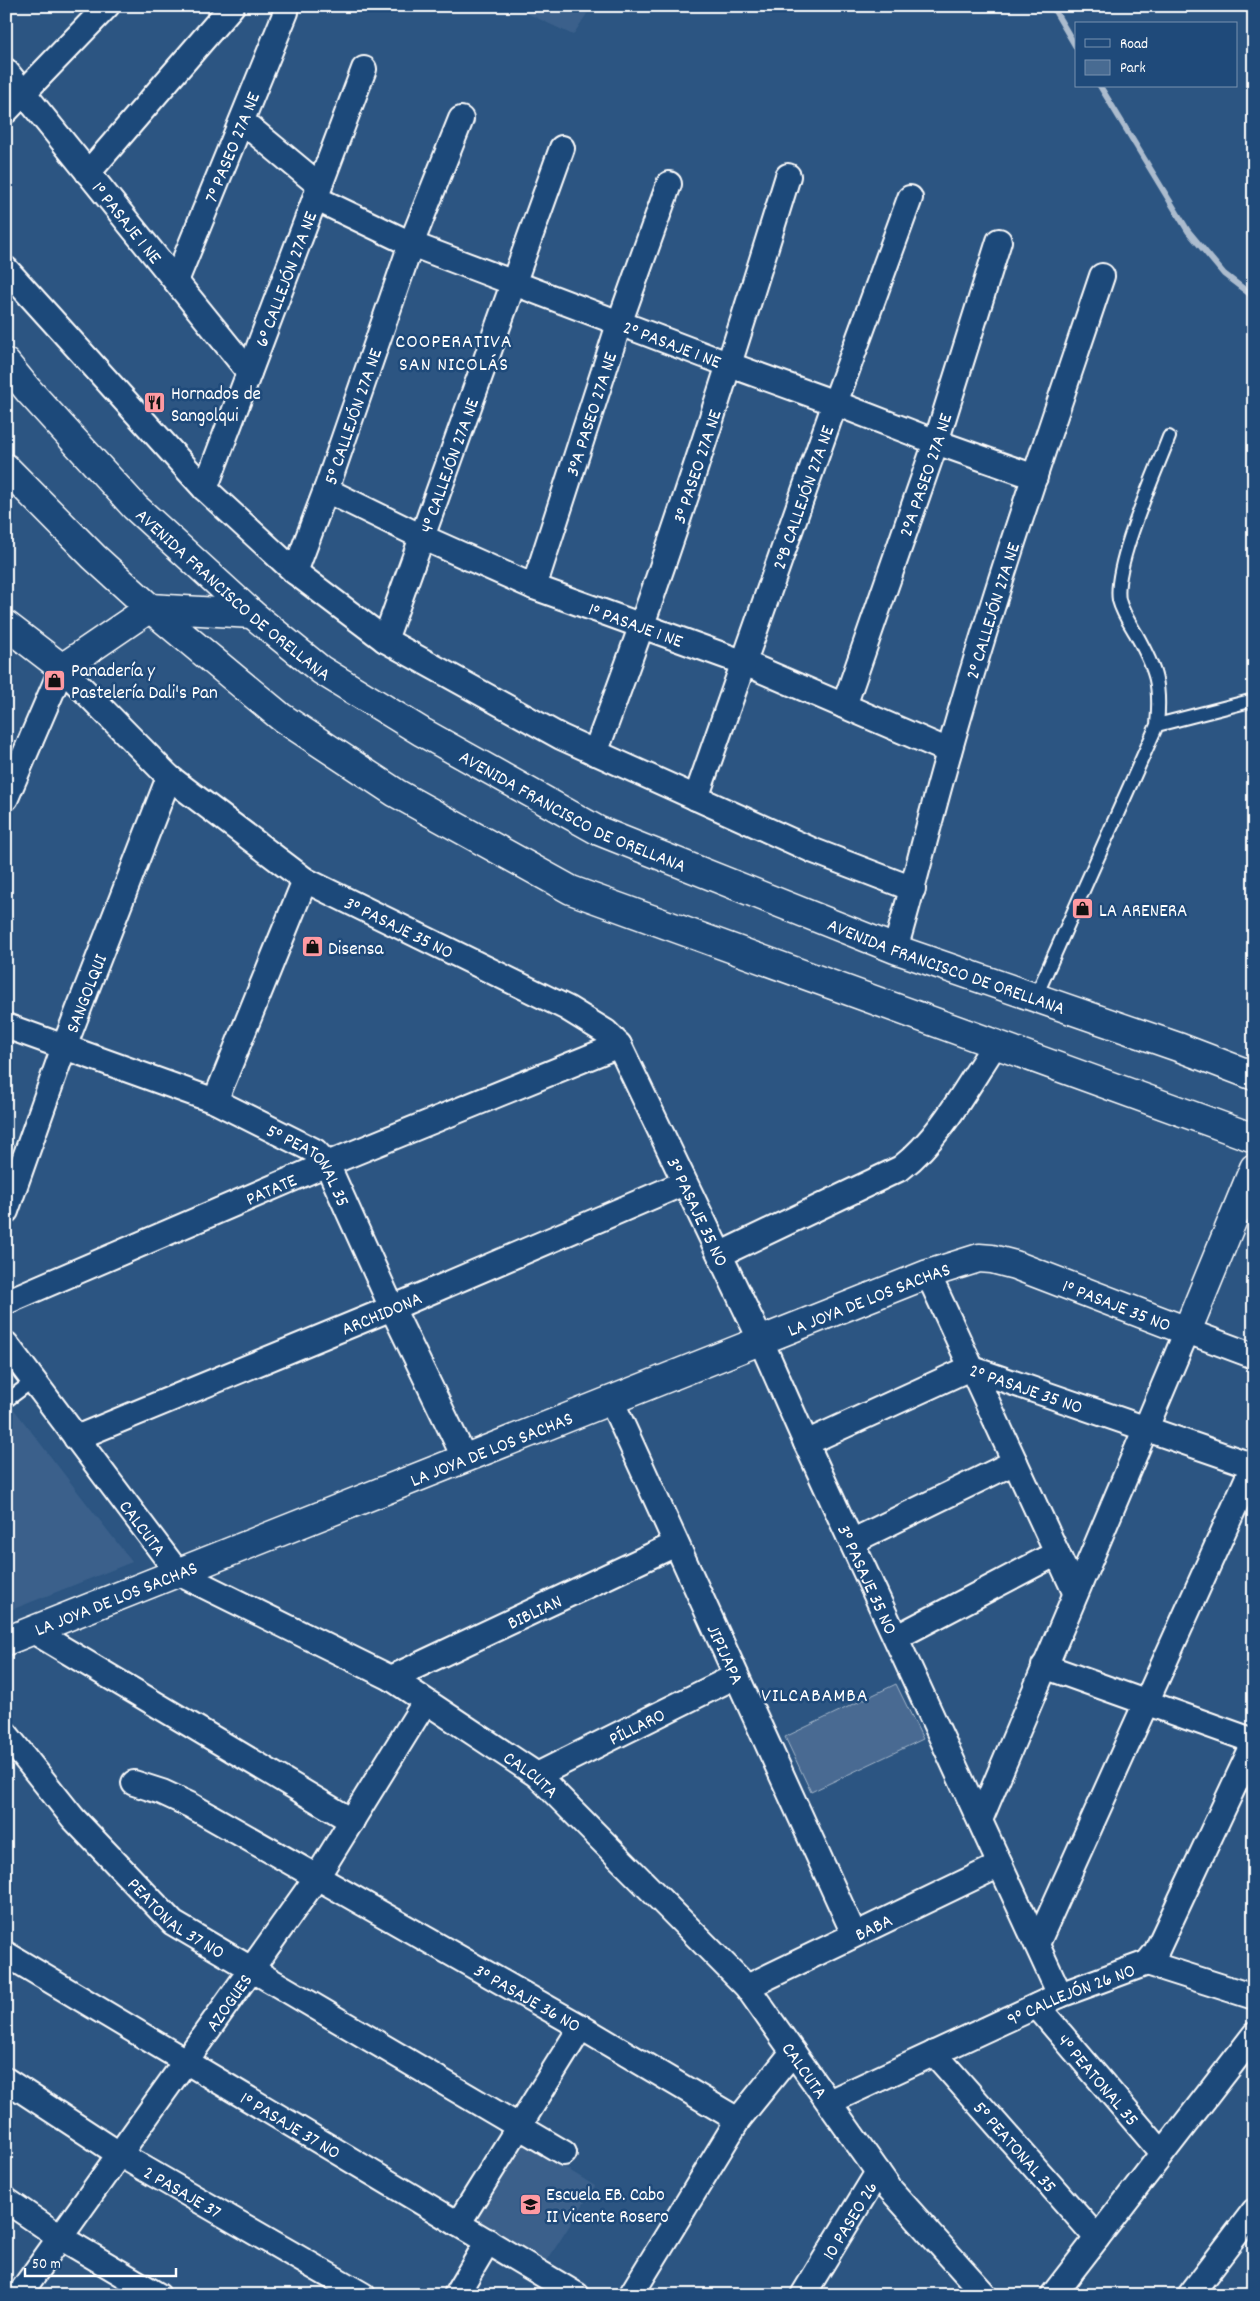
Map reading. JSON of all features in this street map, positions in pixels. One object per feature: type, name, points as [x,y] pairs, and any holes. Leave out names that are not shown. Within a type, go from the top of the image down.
[{"type":"main road","name":"AVENIDA FRANCISCO DE ORELLANA","points":[[6,362],[28,390],[135,507],[252,614],[321,670],[422,732],[599,831],[895,949],[1181,1048],[1254,1076]]},
{"type":"main road","points":[[6,468],[94,557],[150,608],[281,717],[396,793],[571,890],[1254,1138]]},
{"type":"main road","points":[[6,624],[62,668],[150,608],[252,614]]},
{"type":"main road","points":[[1187,1330],[1254,1168]]},
{"type":"main road","name":"1° PASAJE 35 NO","points":[[979,1258],[1015,1265],[1187,1330]]},
{"type":"main road","name":"LA JOYA DE LOS SACHAS","points":[[6,1641],[928,1274],[979,1258]]},
{"type":"street","points":[[88,173],[232,6]]},
{"type":"street","points":[[6,111],[24,94],[101,8]]},
{"type":"street","name":"7° PASEO 27A NE","points":[[176,281],[243,122],[286,12]]},
{"type":"street","name":"6° CALLEJÓN 27A NE","points":[[205,489],[364,69]]},
{"type":"street","name":"1° PASAJE 1 NE","points":[[6,71],[249,372]]},
{"type":"street","name":"5° CALLEJÓN 27A NE","points":[[295,572],[326,490],[411,244],[461,119]]},
{"type":"street","name":"2° PASAJE 1 NE","points":[[243,122],[317,192],[411,244],[514,282],[619,324],[1035,477]]},
{"type":"street","name":"4° CALLEJÓN 27A NE","points":[[385,640],[562,148]]},
{"type":"street","name":"3° PASEO 27A NE","points":[[595,753],[643,625],[730,365],[788,176]]},
{"type":"street","name":"3°A PASEO 27A NE","points":[[534,586],[619,324],[669,184]]},
{"type":"street","name":"2°B CALLEJÓN 27A NE","points":[[696,798],[742,662],[910,198]]},
{"type":"street","name":"2°A PASEO 27A NE","points":[[844,706],[936,442],[999,241]]},
{"type":"street","points":[[6,269],[205,489],[295,572],[385,640],[561,738],[814,851],[913,890]]},
{"type":"street","name":"2° CALLEJÓN 27A NE","points":[[895,949],[913,890],[949,751],[1035,477],[1102,276]]},
{"type":"street","name":"1° PASAJE 1 NE","points":[[326,490],[422,537],[534,586],[742,662],[949,751]]},
{"type":"street","points":[[6,798],[62,668]]},
{"type":"street","name":"3° PASAJE 35 NO","points":[[62,668],[169,776],[304,880],[567,1008],[606,1032],[619,1045],[684,1183],[721,1254],[1060,1995]]},
{"type":"street","name":"SANGOLQUI","points":[[6,1211],[64,1047],[169,776]]},
{"type":"street","points":[[215,1101],[304,880]]},
{"type":"street","name":"5° PEATONAL 35","points":[[6,1026],[215,1101],[315,1151],[327,1164],[392,1308],[465,1459]]},
{"type":"street","points":[[721,1254],[901,1168],[920,1153],[935,1135],[996,1043]]},
{"type":"street","name":"PATATE","points":[[6,1302],[327,1164],[619,1045]]},
{"type":"street","name":"ARCHIDONA","points":[[76,1438],[392,1308],[684,1183]]},
{"type":"street","points":[[928,1274],[1075,1592]]},
{"type":"street","points":[[980,1820],[1187,1330]]},
{"type":"street","name":"1° PASAJE 35 NO","points":[[1187,1330],[1254,1356]]},
{"type":"street","name":"CALCUTA","points":[[6,1344],[178,1573],[391,1678],[537,1775],[747,1987],[890,2189],[985,2295]]},
{"type":"street","name":"2° PASAJE 35 NO","points":[[806,1443],[970,1368],[1253,1466]]},
{"type":"street","name":"JIPIJAPA","points":[[611,1400],[854,1934]]},
{"type":"street","points":[[852,1541],[1015,1462]]},
{"type":"street","points":[[1036,1944],[1253,1466]]},
{"type":"street","name":"BIBLIAN","points":[[391,1678],[676,1544]]},
{"type":"street","points":[[897,1637],[1057,1553]]},
{"type":"street","points":[[33,1631],[352,1821]]},
{"type":"street","points":[[1044,1666],[1254,1742]]},
{"type":"street","name":"PÍLLARO","points":[[537,1775],[736,1676]]},
{"type":"street","name":"AZOGUES","points":[[19,2295],[317,1877],[425,1702]]},
{"type":"street","name":"PEATONAL 37 NO","points":[[6,1734],[73,1818],[173,1923],[518,2128],[564,2153]]},
{"type":"street","name":"9° CALLEJÓN 26 NO","points":[[828,2102],[1060,1995],[1147,1963],[1156,1952],[1254,1742]]},
{"type":"street","name":"3° PASAJE 36 NO","points":[[134,1783],[162,1792],[190,1805],[581,2027],[738,2120]]},
{"type":"street","name":"BABA","points":[[747,1987],[1000,1864]]},
{"type":"street","name":"1° PASAJE 37 NO","points":[[6,1954],[577,2295]]},
{"type":"street","points":[[1147,1963],[1254,1997]]},
{"type":"street","name":"4° PEATONAL 35","points":[[1037,2006],[1162,2153]]},
{"type":"street","points":[[458,2224],[581,2027]]},
{"type":"street","points":[[1053,2295],[1254,2035]]},
{"type":"street","points":[[631,2295],[738,2120],[793,2052]]},
{"type":"street","name":"5° PEATONAL 35","points":[[934,2053],[1097,2238]]},
{"type":"street","name":"2 PASAJE 37","points":[[6,2080],[119,2154],[363,2295]]},
{"type":"street","name":"10 PASEO 26","points":[[803,2295],[878,2172]]},
{"type":"street","points":[[6,2200],[60,2238],[158,2295]]},
{"type":"street","points":[[1190,2295],[1254,2211]]},
{"type":"street","points":[[456,2295],[488,2241]]},
{"type":"lane","points":[[1035,998],[1157,725],[1160,697],[1156,672],[1120,603],[1117,587],[1131,539],[1169,437]]},
{"type":"lane","points":[[1157,725],[1254,700]]},
{"type":"lane","points":[[6,1401],[34,1380]]},
{"type":"shaded area","points":[[512,6],[592,6],[573,35]]},
{"type":"shaded area","points":[[6,1399],[132,1562],[6,1612]]},
{"type":"shaded area","name":"Escuela EB. Cabo II Vicente Rosero","points":[[517,2138],[595,2186],[543,2267],[466,2222]]},
{"type":"green space","points":[[896,1684],[923,1739],[811,1792],[785,1737]]},
{"type":"waterway","points":[[1052,6],[1075,45]]},
{"type":"waterway","points":[[1101,88],[1188,231],[1224,274],[1254,297]]},
{"type":"place","name":"Hornados de Sangolqui","points":[[155,403]]},
{"type":"place","name":"Panadería y Pastelería Dali's Pan","points":[[55,680]]},
{"type":"place","name":"LA ARENERA","points":[[1083,909]]},
{"type":"place","name":"Disensa","points":[[312,947]]},
{"type":"place","name":"Escuela EB. Cabo II Vicente Rosero","points":[[530,2204]]},
{"type":"district","name":"COOPERATIVA SAN NICOLÁS","points":[[454,352]]},
{"type":"district","name":"VILCABAMBA","points":[[815,1694]]}]
